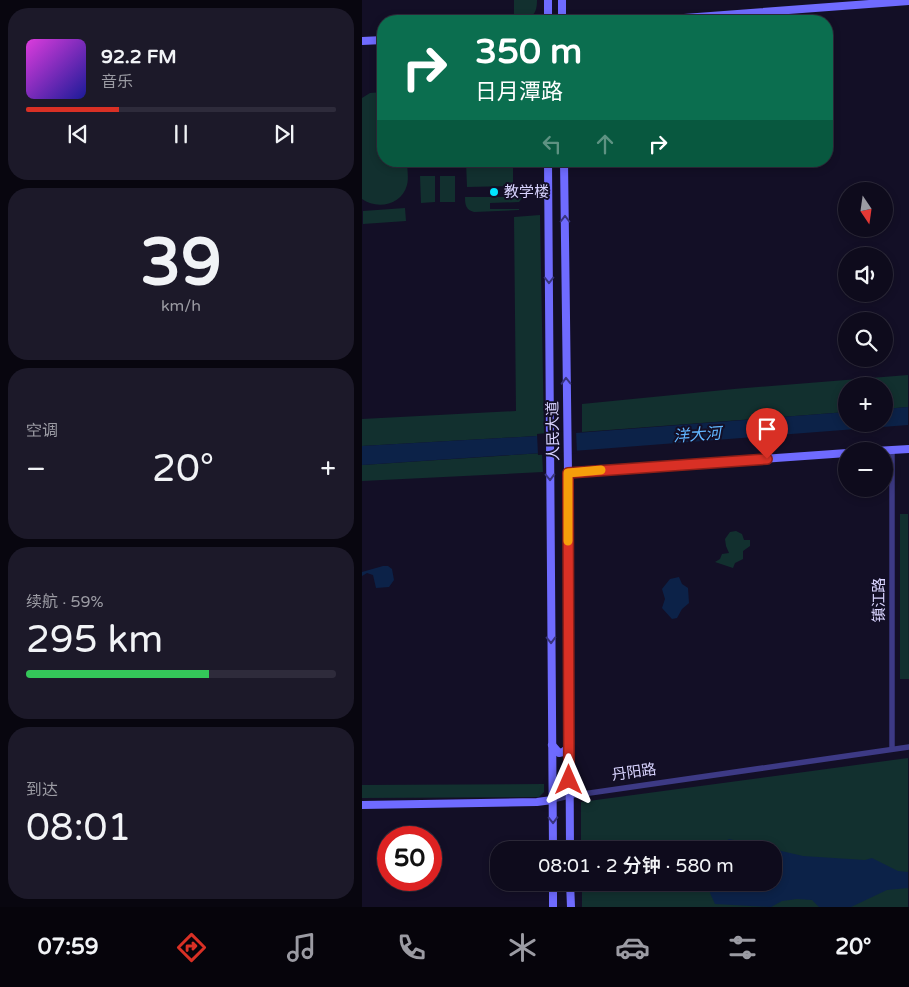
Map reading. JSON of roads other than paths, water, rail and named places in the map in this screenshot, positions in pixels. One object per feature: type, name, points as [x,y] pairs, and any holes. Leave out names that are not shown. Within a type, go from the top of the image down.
[{"type":"main road","points":[[548,0],[548,15]]},
{"type":"main road","points":[[562,0],[562,15]]},
{"type":"main road","points":[[712,15],[858,2],[908,1]]},
{"type":"main road","points":[[362,41],[377,40]]},
{"type":"main road","name":"人民大道","points":[[548,167],[553,841]]},
{"type":"main road","name":"人民大道","points":[[564,167],[570,841]]},
{"type":"main road","points":[[893,450],[908,449]]},
{"type":"main road","points":[[568,473],[838,454]]},
{"type":"main road","points":[[552,745],[559,753],[569,747]]},
{"type":"main road","name":"丹阳路","points":[[362,805],[537,802],[552,800]]},
{"type":"main road","points":[[553,891],[553,907]]},
{"type":"main road","points":[[570,891],[571,907]]},
{"type":"street","name":"镇江路","points":[[892,497],[892,749]]},
{"type":"street","name":"丹阳路","points":[[552,800],[908,747]]},
{"type":"water","points":[[908,407],[908,425],[893,426],[893,408]]},
{"type":"water","name":"洋大河","points":[[838,413],[838,430],[362,465],[362,446],[537,436]]},
{"type":"water","points":[[388,566],[392,569],[394,580],[389,587],[376,588],[373,575],[367,573],[362,576],[362,572]]},
{"type":"water","points":[[679,577],[682,584],[688,588],[689,603],[682,609],[677,618],[672,619],[662,608],[665,599],[662,589],[670,579]]},
{"type":"water","points":[[782,851],[803,856],[865,860],[872,858],[898,871],[908,872],[908,888],[887,890],[851,907],[819,907],[812,900],[797,899],[782,901],[771,907],[715,904],[710,891],[782,891]]},
{"type":"place","name":"教学楼","points":[[494,192]]}]
